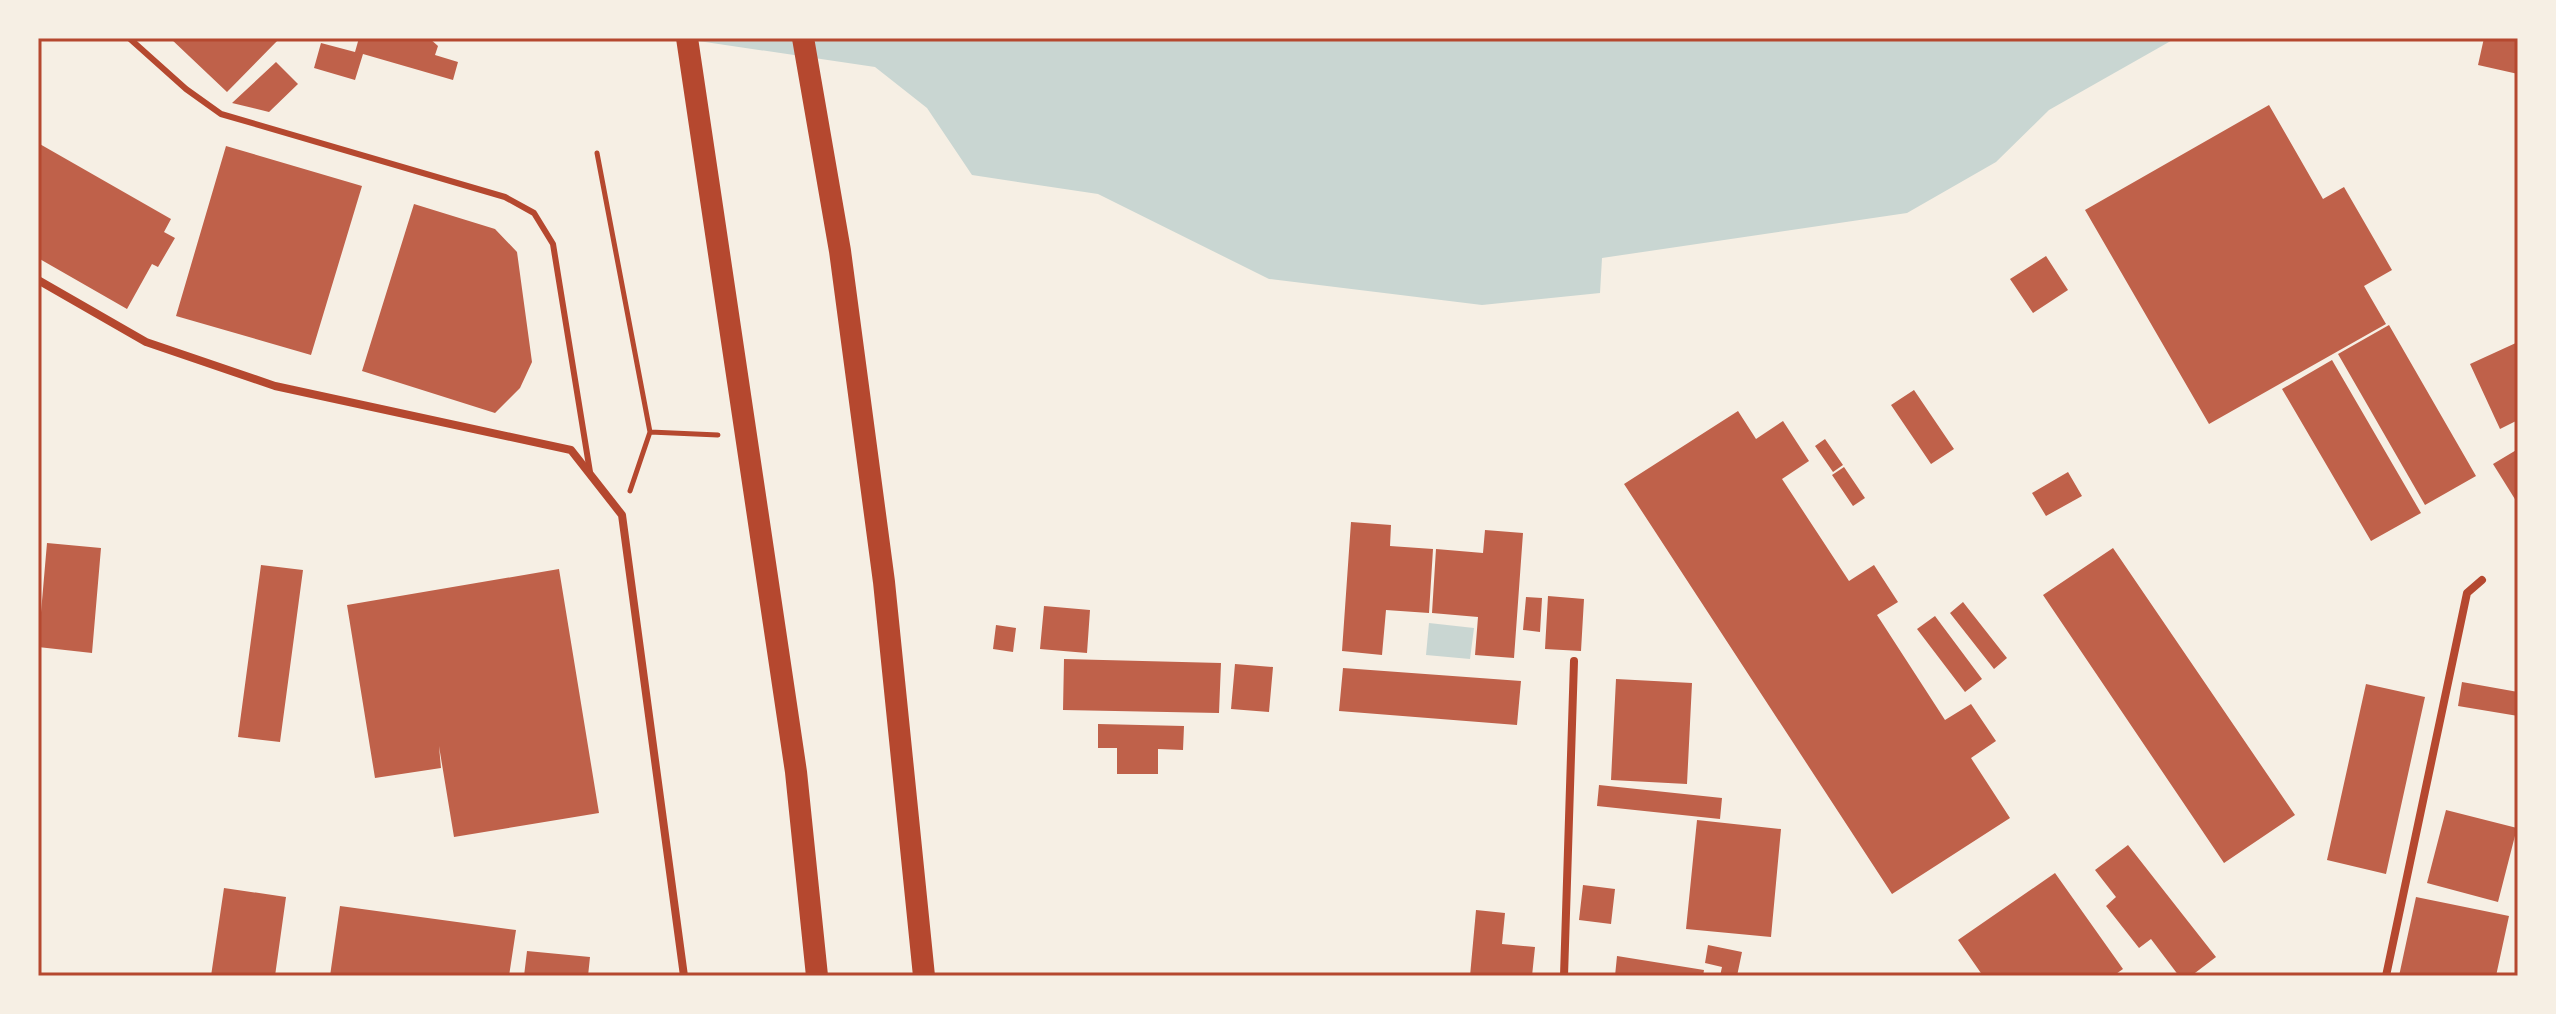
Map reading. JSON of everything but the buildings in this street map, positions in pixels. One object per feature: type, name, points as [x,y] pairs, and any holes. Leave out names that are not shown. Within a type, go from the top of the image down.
[{"type":"highway","points":[[687,38],[796,772],[817,976]]},
{"type":"highway","points":[[803,38],[840,251],[882,566],[924,976]]},
{"type":"street","points":[[38,280],[146,342],[275,386],[571,450],[622,515],[684,976]]},
{"type":"street","points":[[2386,976],[2467,593],[2482,580]]},
{"type":"street","points":[[1564,976],[1574,661]]},
{"type":"lane","points":[[129,38],[186,89],[221,114],[505,197],[534,213],[553,244],[591,475]]},
{"type":"path","points":[[597,153],[650,432],[622,515]]},
{"type":"path","points":[[650,432],[719,436]]},
{"type":"shaded area","points":[[678,38],[2176,38],[2049,110],[1996,162],[1907,213],[1602,258],[1600,293],[1482,305],[1269,279],[1098,194],[972,175],[927,108],[875,67]]},
{"type":"shaded area","points":[[1429,623],[1474,628],[1470,659],[1426,655]]}]
